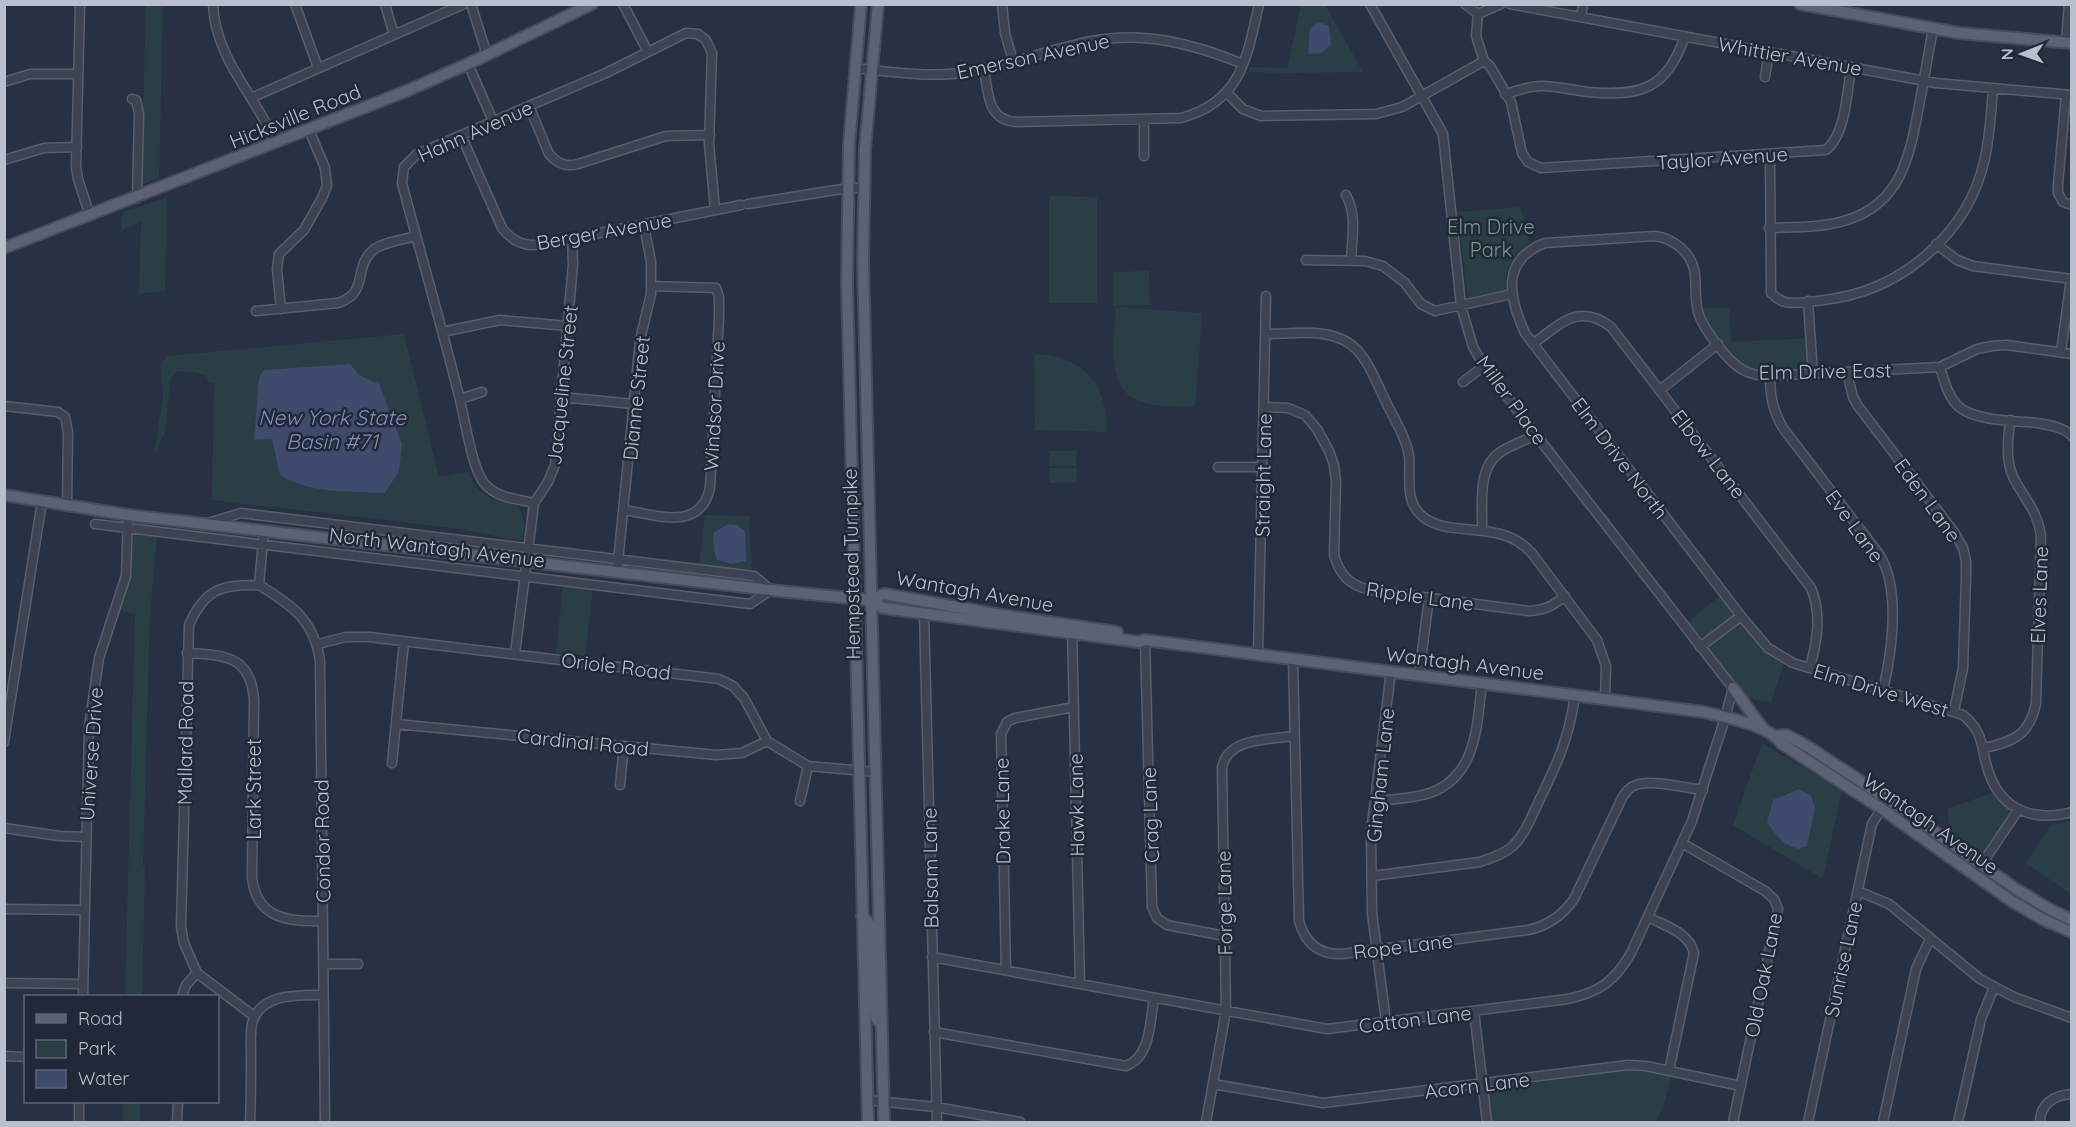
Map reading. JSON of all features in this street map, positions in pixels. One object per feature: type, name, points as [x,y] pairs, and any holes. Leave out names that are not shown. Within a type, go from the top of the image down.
[{"type":"main road","name":"Hempstead Turnpike","points":[[861,4],[848,188],[847,284],[868,1122]]},
{"type":"main road","name":"Hempstead Turnpike","points":[[878,4],[863,188],[863,285],[884,1122]]},
{"type":"main road","points":[[1800,4],[1933,29],[2069,43]]},
{"type":"main road","name":"Hicksville Road","points":[[4,248],[309,130],[468,64],[587,6]]},
{"type":"main road","name":"North Wantagh Avenue","points":[[4,495],[128,515],[855,598]]},
{"type":"main road","name":"Wantagh Avenue","points":[[870,600],[884,594],[1139,642],[1145,640],[1704,712],[1765,730],[1776,736],[1786,735],[1807,746],[1977,870],[2027,910],[2072,933]]},
{"type":"main road","name":"Wantagh Avenue","points":[[855,598],[870,600],[883,608],[1072,630]]},
{"type":"main road","points":[[1733,688],[1765,730]]},
{"type":"main road","name":"Wantagh Avenue","points":[[1977,870],[2072,920]]},
{"type":"main road","points":[[862,916],[879,916]]},
{"type":"main road","points":[[862,916],[871,929],[873,1001],[882,1040]]},
{"type":"street","points":[[80,4],[78,179],[90,216]]},
{"type":"street","points":[[213,4],[221,46],[276,143]]},
{"type":"street","points":[[294,4],[318,69]]},
{"type":"street","points":[[385,4],[394,35]]},
{"type":"street","points":[[251,98],[464,4]]},
{"type":"street","points":[[471,4],[487,55]]},
{"type":"street","points":[[623,4],[648,52]]},
{"type":"street","points":[[1002,4],[1004,27],[1013,61]]},
{"type":"street","points":[[984,68],[990,106],[995,115],[1004,120],[1017,122],[1144,120],[1171,119],[1191,115],[1213,104],[1227,93],[1248,53],[1259,4]]},
{"type":"street","name":"Miller Place","points":[[1370,4],[1443,134],[1461,306],[1473,346],[1484,366],[1536,435],[1733,688]]},
{"type":"street","points":[[1465,4],[1478,14]]},
{"type":"street","points":[[1478,14],[1501,4]]},
{"type":"street","name":"Whittier Avenue","points":[[1510,4],[1924,80],[2069,95]]},
{"type":"street","points":[[1581,17],[1583,4]]},
{"type":"street","points":[[2069,4],[2069,43]]},
{"type":"street","points":[[1478,14],[1476,36],[1484,61],[1490,66],[1505,94],[1539,86],[1604,93],[1637,91],[1657,82],[1670,70],[1685,36]]},
{"type":"street","points":[[1769,228],[1830,224],[1848,220],[1867,211],[1895,185],[1906,164],[1933,29]]},
{"type":"street","name":"Hahn Avenue","points":[[534,503],[502,496],[485,485],[476,468],[460,399],[402,183],[404,167],[417,154],[606,73],[686,33],[698,34],[706,40],[712,53],[710,173],[715,210]]},
{"type":"street","name":"Emerson Avenue","points":[[855,68],[904,74],[955,74],[1093,41],[1145,38],[1196,46],[1243,64]]},
{"type":"street","points":[[1765,77],[1769,52]]},
{"type":"street","points":[[1227,93],[1243,108],[1261,116],[1376,114],[1402,107],[1484,61]]},
{"type":"street","points":[[468,64],[493,122]]},
{"type":"street","name":"Taylor Avenue","points":[[1505,94],[1514,111],[1518,144],[1522,153],[1531,163],[1541,168],[1821,151],[1833,144],[1840,130],[1851,67]]},
{"type":"street","points":[[4,82],[30,74],[78,74]]},
{"type":"street","points":[[1770,154],[1771,293],[1784,302],[1846,296],[1885,283],[1914,266],[1946,235],[1961,215],[1979,177],[1988,140],[1993,88]]},
{"type":"street","points":[[2069,95],[2058,193],[2063,202],[2072,205]]},
{"type":"street","points":[[132,99],[136,100],[139,113],[137,198]]},
{"type":"street","points":[[529,106],[549,154],[555,161],[567,166],[666,136],[710,135]]},
{"type":"street","points":[[1144,120],[1144,156]]},
{"type":"street","points":[[281,309],[277,269],[279,254],[304,230],[327,186],[325,168],[309,130]]},
{"type":"street","name":"Berger Avenue","points":[[461,135],[498,221],[509,237],[519,243],[529,245],[744,205],[848,188],[863,188]]},
{"type":"street","points":[[4,160],[44,148],[77,147]]},
{"type":"street","points":[[1346,195],[1353,216],[1351,260]]},
{"type":"street","name":"Dianne Street","points":[[617,572],[640,340],[651,294],[651,262],[644,225]]},
{"type":"street","points":[[256,311],[338,303],[346,300],[357,291],[365,262],[372,252],[381,246],[416,236]]},
{"type":"street","name":"Elm Drive East","points":[[1512,294],[1511,284],[1514,271],[1521,259],[1534,247],[1545,243],[1640,236],[1662,237],[1678,245],[1690,259],[1695,274],[1698,312],[1703,323],[1734,365],[1758,376],[1940,367],[1977,349],[1992,346],[2007,345],[2072,354]]},
{"type":"street","name":"Jacqueline Street","points":[[515,654],[534,503],[554,472],[573,264],[572,238]]},
{"type":"street","points":[[1936,244],[1957,260],[1973,266],[2071,279],[2061,352]]},
{"type":"street","points":[[1306,260],[1351,260],[1376,264],[1392,271],[1421,304],[1435,311],[1512,294]]},
{"type":"street","name":"Windsor Drive","points":[[624,510],[675,517],[687,516],[703,507],[710,488],[719,297],[716,288],[651,286]]},
{"type":"street","name":"Elm Drive North","points":[[1512,294],[1515,312],[1525,333],[1741,616]]},
{"type":"street","name":"Straight Lane","points":[[1258,654],[1266,296]]},
{"type":"street","points":[[1808,301],[1813,374]]},
{"type":"street","name":"Elbow Lane","points":[[1533,344],[1572,317],[1589,315],[1611,327],[1811,588],[1818,613],[1810,668]]},
{"type":"street","points":[[442,332],[500,320],[568,326]]},
{"type":"street","points":[[1266,334],[1331,335],[1342,339],[1356,349],[1367,363],[1405,440],[1409,458],[1410,496],[1415,509],[1424,518],[1436,524],[1503,534],[1522,543],[1597,640],[1606,666],[1605,699]]},
{"type":"street","points":[[1660,390],[1718,344]]},
{"type":"street","points":[[1463,382],[1484,366]]},
{"type":"street","points":[[1940,367],[1946,389],[1958,407],[1971,414],[2047,424],[2072,436]]},
{"type":"street","name":"Eden Lane","points":[[1847,373],[1853,397],[1858,406],[1954,532],[1963,548],[1966,578],[1963,668],[1954,711]]},
{"type":"street","name":"Eve Lane","points":[[1770,376],[1773,409],[1783,428],[1879,554],[1888,572],[1892,586],[1890,655],[1883,690]]},
{"type":"street","points":[[460,399],[482,392]]},
{"type":"street","points":[[561,397],[634,404]]},
{"type":"street","points":[[4,406],[58,412],[65,417],[68,432],[67,505]]},
{"type":"street","name":"Ripple Lane","points":[[1264,407],[1288,408],[1305,415],[1317,429],[1329,451],[1336,481],[1335,555],[1337,566],[1344,578],[1359,588],[1529,610],[1544,610],[1555,605],[1565,596]]},
{"type":"street","name":"Elves Lane","points":[[1984,748],[2005,743],[2020,735],[2030,723],[2036,703],[2041,535],[2035,511],[2016,483],[2011,471],[2007,456],[2010,420]]},
{"type":"street","points":[[1482,530],[1483,482],[1488,465],[1502,451],[1536,435]]},
{"type":"street","points":[[1218,467],[1263,467]]},
{"type":"street","points":[[4,742],[42,501]]},
{"type":"street","name":"North Wantagh Avenue","points":[[95,524],[750,604],[771,590],[754,576],[241,513],[205,524]]},
{"type":"street","name":"Universe Drive","points":[[83,995],[89,728],[99,658],[126,576],[128,515]]},
{"type":"street","points":[[259,585],[264,531]]},
{"type":"street","name":"Condor Road","points":[[259,585],[296,610],[318,644],[321,675],[325,1122]]},
{"type":"street","name":"Mallard Road","points":[[197,973],[184,943],[181,927],[189,625],[202,601],[213,593],[226,587],[259,585]]},
{"type":"street","points":[[1419,675],[1429,598]]},
{"type":"street","name":"Balsam Lane","points":[[924,613],[937,1122]]},
{"type":"street","points":[[1700,648],[1741,616]]},
{"type":"street","name":"Elm Drive West","points":[[1741,616],[1759,639],[1774,653],[1793,663],[1964,715],[1980,734],[1993,784],[2003,797],[2019,809]]},
{"type":"street","name":"Hawk Lane","points":[[1072,630],[1080,984]]},
{"type":"street","name":"Oriole Road","points":[[318,644],[346,637],[358,637],[718,679],[733,686],[744,698],[767,741]]},
{"type":"street","name":"Crag Lane","points":[[1145,640],[1152,907],[1157,918],[1167,925],[1225,936]]},
{"type":"street","points":[[392,763],[404,642]]},
{"type":"street","name":"Lark Street","points":[[187,653],[220,654],[231,658],[243,667],[251,681],[254,700],[252,877],[256,893],[268,910],[281,918],[296,921],[323,921]]},
{"type":"street","name":"Rope Lane","points":[[1293,659],[1299,921],[1308,942],[1324,952],[1342,954],[1528,930],[1547,925],[1563,913],[1574,899],[1622,798],[1629,789],[1636,784],[1647,783],[1702,790]]},
{"type":"street","name":"Gingham Lane","points":[[1386,1022],[1372,913],[1371,832],[1391,671]]},
{"type":"street","points":[[1375,801],[1431,793],[1456,776],[1468,760],[1473,747],[1482,683]]},
{"type":"street","points":[[1725,718],[1733,688]]},
{"type":"street","points":[[1372,876],[1480,862],[1495,857],[1513,846],[1525,832],[1562,753],[1571,724],[1575,695]]},
{"type":"street","name":"Drake Lane","points":[[1006,970],[1001,734],[1007,723],[1015,718],[1074,707]]},
{"type":"street","name":"Cotton Lane","points":[[932,957],[1327,1029],[1568,999],[1588,994],[1612,980],[1623,966],[1648,917],[1692,821],[1725,718]]},
{"type":"street","name":"Cardinal Road","points":[[396,724],[716,755],[742,753],[767,741]]},
{"type":"street","name":"Forge Lane","points":[[1206,1122],[1226,1011],[1223,759],[1230,751],[1242,744],[1294,736]]},
{"type":"street","points":[[767,741],[808,766],[875,772]]},
{"type":"street","points":[[620,785],[624,746]]},
{"type":"street","points":[[800,801],[808,766]]},
{"type":"street","name":"Sunrise Lane","points":[[1808,1122],[1872,824],[1885,804]]},
{"type":"street","points":[[1977,870],[2019,809],[2040,816],[2072,812]]},
{"type":"street","points":[[4,828],[59,836],[86,837]]},
{"type":"street","name":"Old Oak Lane","points":[[1682,843],[1765,891],[1774,899],[1778,909],[1733,1122]]},
{"type":"street","points":[[1858,891],[1889,904],[1970,973],[2014,997],[2072,1018]]},
{"type":"street","points":[[4,909],[85,910]]},
{"type":"street","points":[[1648,917],[1685,936],[1694,952],[1668,1071]]},
{"type":"street","points":[[1883,1122],[1916,969],[1930,939]]},
{"type":"street","points":[[324,964],[358,963]]},
{"type":"street","points":[[182,995],[186,985],[197,973],[255,1017]]},
{"type":"street","points":[[4,983],[83,984]]},
{"type":"street","points":[[1958,1122],[1981,1019],[1994,987]]},
{"type":"street","points":[[250,1122],[251,1037],[255,1017],[261,1008],[274,1000],[290,996],[323,995]]},
{"type":"street","points":[[934,1032],[1126,1066],[1139,1059],[1144,1050],[1154,998]]},
{"type":"street","points":[[1474,1011],[1487,1122]]},
{"type":"street","points":[[4,1056],[24,1057]]},
{"type":"street","name":"Acorn Lane","points":[[1213,1084],[1323,1103],[1628,1065],[1646,1066],[1741,1086]]},
{"type":"street","points":[[2040,1122],[2041,1112],[2049,1101],[2059,1095],[2072,1094]]},
{"type":"street","points":[[867,1100],[936,1107],[1020,1122]]},
{"type":"street","points":[[79,1103],[79,1122]]},
{"type":"street","points":[[177,1122],[178,1103]]},
{"type":"green space","points":[[1301,4],[1325,5],[1363,72],[1248,72],[1251,67],[1287,68]]},
{"type":"green space","points":[[146,5],[163,5],[159,178],[141,185]]},
{"type":"green space","points":[[1049,196],[1097,197],[1097,303],[1049,303]]},
{"type":"green space","points":[[167,197],[165,291],[139,294],[141,222],[122,230],[122,213]]},
{"type":"green space","name":"Elm Drive Park","points":[[1521,207],[1529,242],[1518,252],[1511,263],[1506,275],[1505,290],[1468,298],[1457,212]]},
{"type":"green space","points":[[1149,271],[1150,305],[1114,306],[1113,272]]},
{"type":"green space","points":[[1116,307],[1202,313],[1195,407],[1149,404],[1135,399],[1126,392],[1119,382],[1114,358]]},
{"type":"green space","points":[[1699,308],[1729,308],[1731,342],[1810,338],[1812,373],[1760,375],[1740,367],[1715,339]]},
{"type":"green space","points":[[404,334],[439,477],[469,472],[474,485],[481,493],[519,508],[524,526],[522,541],[452,528],[212,500],[214,383],[210,383],[206,376],[194,372],[177,371],[170,379],[165,432],[154,455],[163,396],[161,364],[167,356]]},
{"type":"green space","points":[[1034,354],[1066,360],[1079,366],[1089,375],[1103,400],[1107,432],[1035,430]]},
{"type":"green space","points":[[1050,451],[1077,451],[1076,466],[1049,466]]},
{"type":"green space","points":[[1050,468],[1077,468],[1076,483],[1049,483]]},
{"type":"green space","points":[[705,515],[749,516],[752,570],[699,565]]},
{"type":"green space","points":[[133,534],[157,535],[150,614],[142,995],[125,995],[135,614],[119,610],[132,554]]},
{"type":"green space","points":[[563,585],[593,589],[585,656],[556,653]]},
{"type":"green space","points":[[1723,593],[1767,649],[1785,660],[1771,703],[1740,696],[1683,626]]},
{"type":"green space","points":[[1762,743],[1842,790],[1823,879],[1733,825]]},
{"type":"green space","points":[[1997,791],[2017,809],[1978,868],[1953,850],[1947,809]]},
{"type":"green space","points":[[2072,821],[2071,893],[2026,863],[2051,825]]},
{"type":"green space","points":[[1628,1066],[1671,1077],[1665,1101],[1656,1122],[1491,1122],[1488,1091]]},
{"type":"green space","points":[[123,1103],[140,1103],[140,1122],[122,1122]]},
{"type":"water","points":[[1318,22],[1329,26],[1331,44],[1322,53],[1308,54],[1310,29]]},
{"type":"water","name":"New York State Basin #71","points":[[350,364],[359,375],[379,384],[402,444],[399,471],[385,493],[317,489],[304,486],[280,475],[272,439],[254,440],[259,378],[264,370]]},
{"type":"water","points":[[728,524],[737,525],[745,531],[746,561],[733,564],[717,560],[713,533]]},
{"type":"water","points":[[1799,789],[1811,796],[1815,808],[1807,846],[1799,849],[1784,842],[1767,822],[1773,800]]}]
